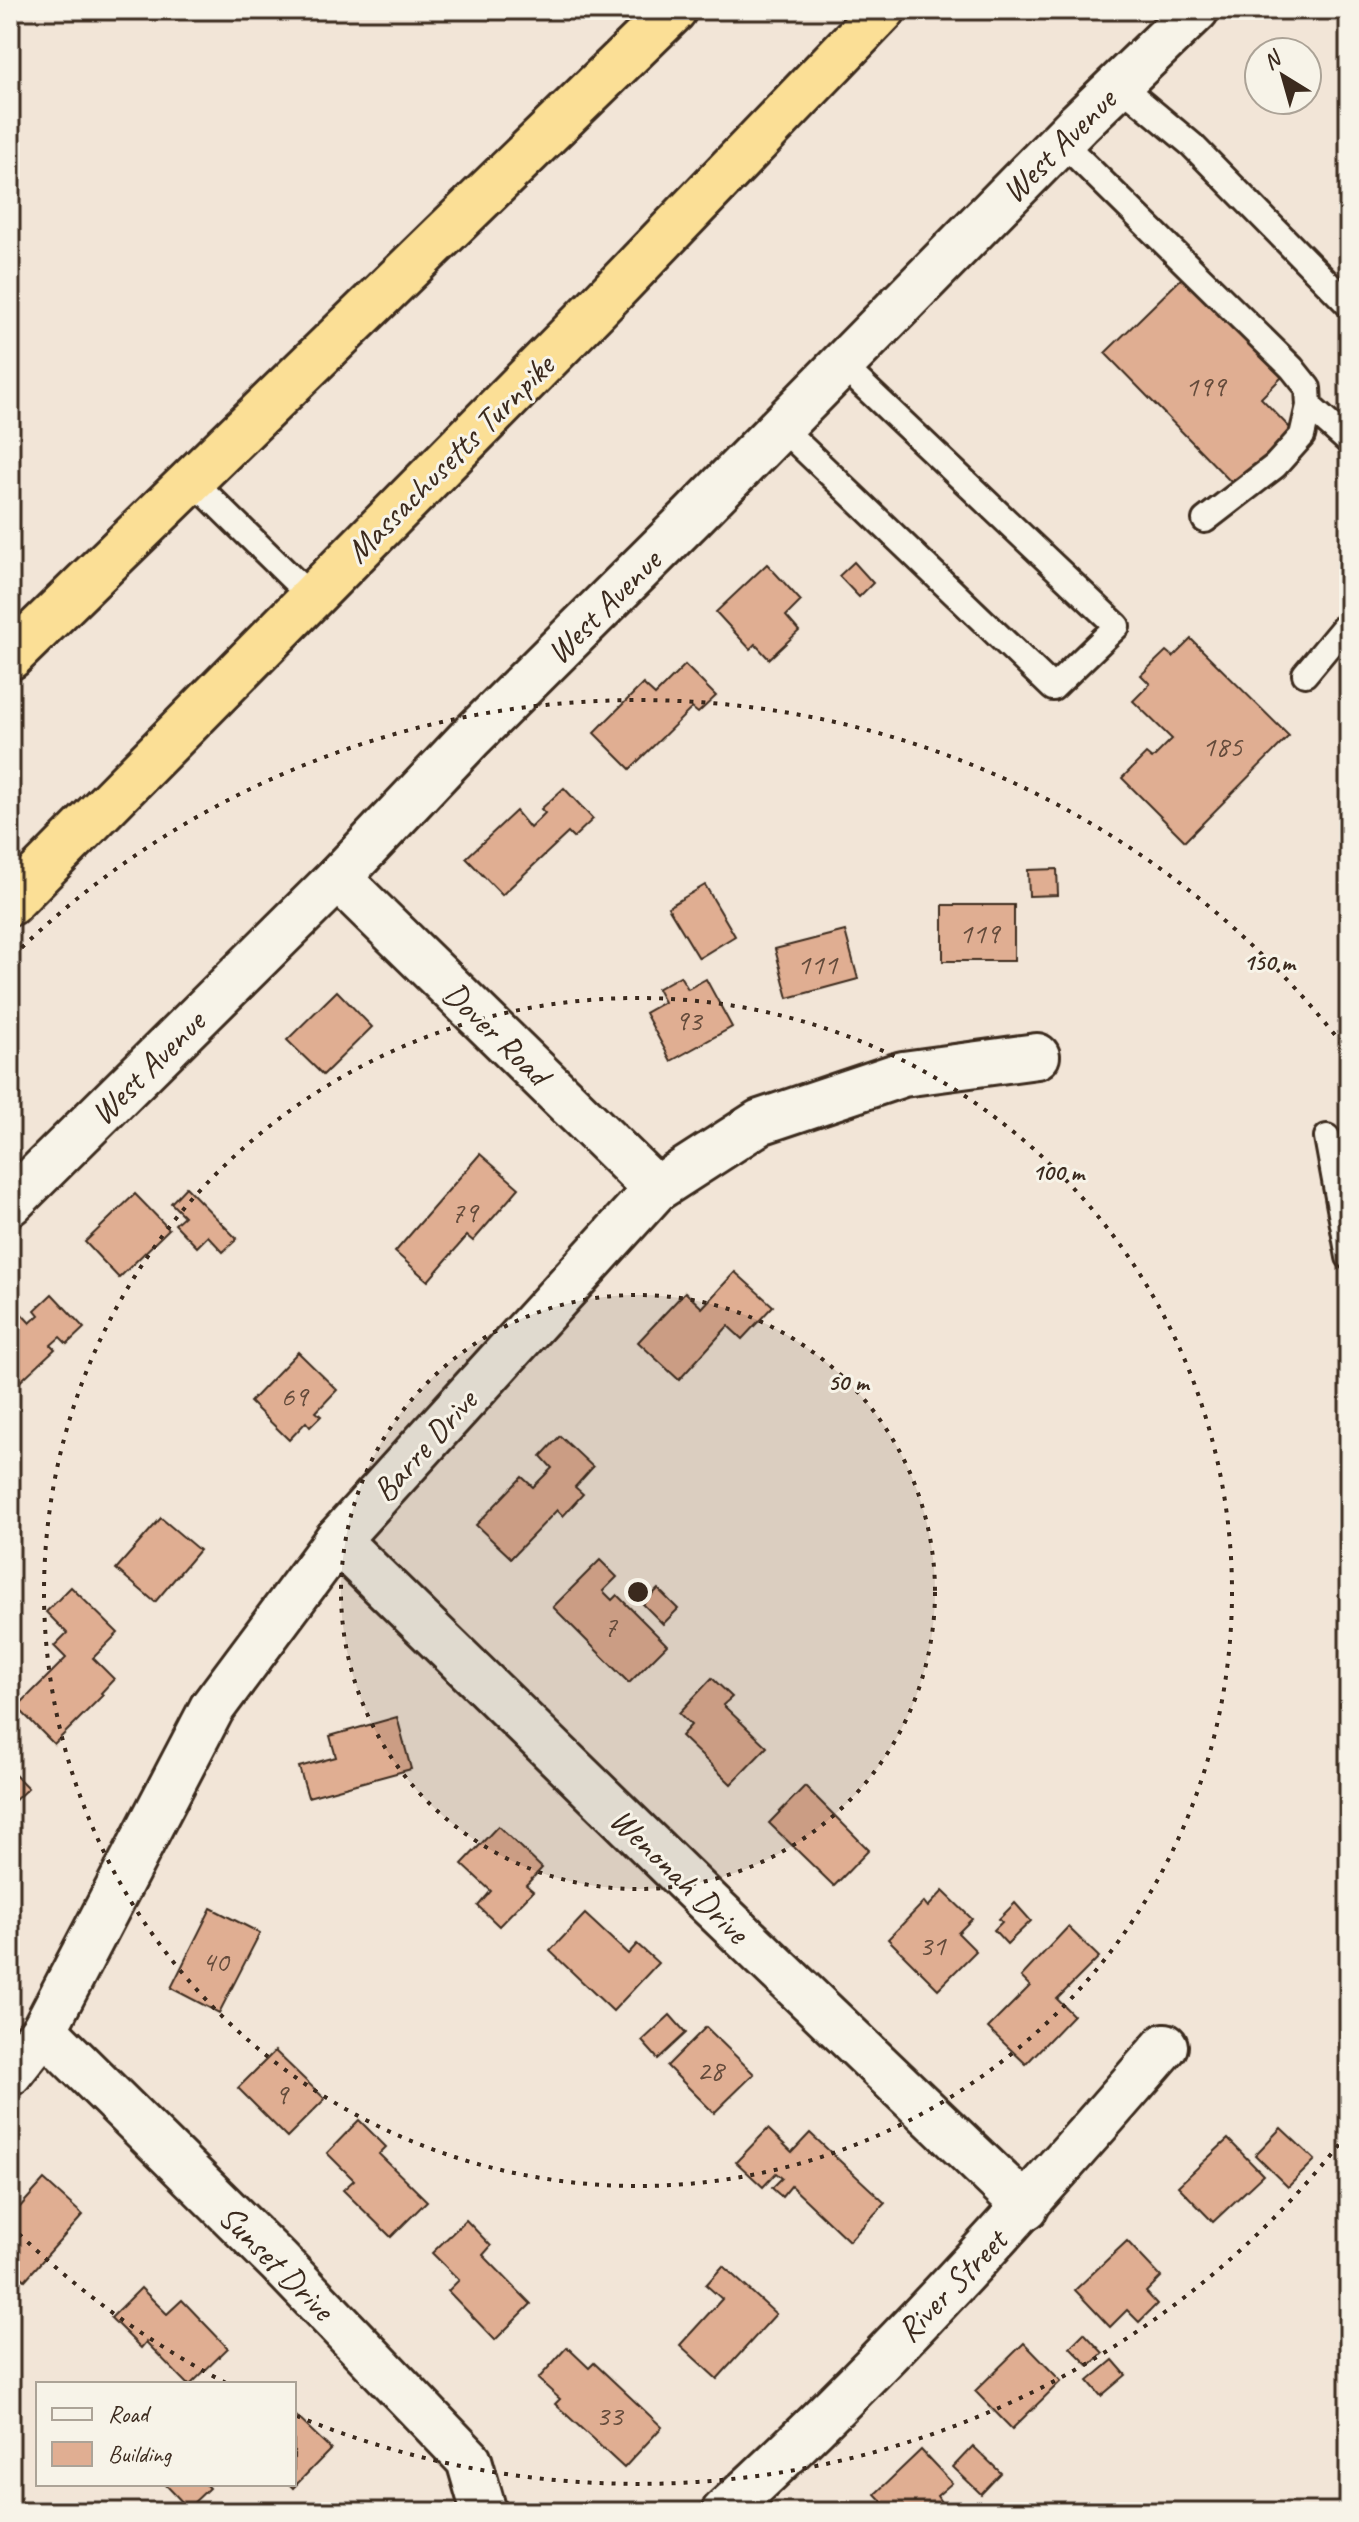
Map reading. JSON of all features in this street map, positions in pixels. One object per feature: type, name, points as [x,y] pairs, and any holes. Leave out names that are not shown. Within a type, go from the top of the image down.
[{"type":"highway","points":[[10,657],[674,10]]},
{"type":"highway","name":"Massachusetts Turnpike","points":[[10,903],[605,299],[883,10]]},
{"type":"street","name":"West Avenue","points":[[10,1203],[338,878],[470,738],[1061,141],[1196,10]]},
{"type":"street","name":"Dover Road","points":[[338,878],[656,1189]]},
{"type":"street","name":"Barre Drive","points":[[10,2073],[44,2030],[212,1708],[337,1540],[656,1189],[760,1122],[903,1074],[1037,1056]]},
{"type":"street","name":"Wenonah Drive","points":[[337,1540],[1026,2207]]},
{"type":"street","name":"Sunset Drive","points":[[44,2030],[279,2262],[469,2460],[484,2512]]},
{"type":"street","name":"River Street","points":[[724,2512],[889,2351],[1026,2207],[1165,2046]]},
{"type":"lane","points":[[1119,84],[1192,145],[1349,305]]},
{"type":"lane","points":[[1061,141],[1292,368],[1308,388],[1309,406],[1302,436],[1275,466],[1205,520]]},
{"type":"lane","points":[[781,427],[1053,688],[1117,626],[842,365]]},
{"type":"lane","points":[[1309,406],[1349,442]]},
{"type":"lane","points":[[192,480],[311,597]]},
{"type":"lane","points":[[1305,674],[1349,621]]},
{"type":"lane","points":[[1327,1137],[1349,1257]]},
{"type":"building","points":[[1187,273],[1285,374],[1261,398],[1292,430],[1235,486],[1105,353]]},
{"type":"building","points":[[854,562],[873,583],[859,597],[839,576]]},
{"type":"building","points":[[767,564],[801,601],[786,616],[799,631],[769,659],[755,644],[750,649],[716,612]]},
{"type":"building","points":[[1191,639],[1289,736],[1185,841],[1122,778],[1146,754],[1152,759],[1172,739],[1133,701],[1150,684],[1141,675],[1166,651],[1173,657]]},
{"type":"building","points":[[685,665],[716,696],[698,713],[692,708],[630,769],[594,733],[643,684],[655,695]]},
{"type":"building","points":[[564,788],[593,819],[573,838],[568,833],[502,895],[466,858],[516,811],[530,828],[545,813],[541,809]]},
{"type":"building","points":[[1057,869],[1058,895],[1029,896],[1028,870]]},
{"type":"building","points":[[705,885],[735,936],[699,958],[668,907]]},
{"type":"building","points":[[943,905],[1014,905],[1014,961],[943,961]]},
{"type":"building","points":[[845,931],[858,979],[788,998],[775,949]]},
{"type":"building","points":[[680,976],[688,989],[706,979],[732,1027],[671,1061],[645,1013],[664,1002],[657,989]]},
{"type":"building","points":[[337,991],[372,1027],[323,1075],[287,1040]]},
{"type":"building","points":[[480,1154],[519,1188],[473,1241],[467,1236],[428,1281],[395,1252]]},
{"type":"building","points":[[186,1187],[237,1239],[223,1252],[208,1236],[197,1247],[175,1224],[184,1216],[171,1203]]},
{"type":"building","points":[[135,1194],[169,1229],[119,1278],[85,1242]]},
{"type":"building","points":[[735,1272],[773,1306],[742,1339],[728,1326],[679,1380],[638,1342],[685,1292],[702,1308]]},
{"type":"building","points":[[52,1294],[84,1328],[67,1344],[60,1337],[51,1345],[55,1349],[10,1391],[10,1315],[17,1309],[30,1323],[39,1315],[35,1310]]},
{"type":"building","points":[[298,1352],[337,1390],[316,1412],[321,1416],[310,1427],[306,1422],[289,1440],[250,1402]]},
{"type":"building","points":[[560,1436],[593,1467],[575,1487],[583,1494],[563,1516],[557,1510],[511,1558],[476,1525],[522,1477],[533,1487],[552,1468],[541,1456]]},
{"type":"building","points":[[161,1518],[199,1550],[155,1602],[116,1569]]},
{"type":"building","points":[[600,1560],[617,1577],[603,1591],[612,1600],[617,1595],[667,1645],[629,1683],[553,1607]]},
{"type":"building","points":[[71,1587],[118,1633],[93,1658],[114,1679],[101,1693],[103,1695],[54,1744],[17,1707],[66,1658],[54,1646],[67,1633],[46,1612]]},
{"type":"building","points":[[658,1589],[678,1609],[663,1624],[643,1604]]},
{"type":"building","points":[[712,1678],[732,1697],[723,1705],[767,1747],[731,1784],[681,1736],[691,1725],[679,1713]]},
{"type":"building","points":[[397,1717],[411,1769],[308,1797],[299,1767],[336,1757],[330,1736]]},
{"type":"building","points":[[10,1770],[28,1788],[10,1805]]},
{"type":"building","points":[[805,1786],[869,1850],[834,1886],[769,1823]]},
{"type":"building","points":[[498,1826],[542,1868],[526,1885],[533,1891],[499,1926],[478,1906],[491,1891],[462,1864]]},
{"type":"building","points":[[943,1891],[972,1919],[958,1933],[976,1951],[938,1989],[888,1939],[924,1902],[928,1907]]},
{"type":"building","points":[[1015,1903],[1031,1921],[1007,1944],[994,1930],[1002,1922],[999,1919]]},
{"type":"building","points":[[211,1908],[260,1933],[219,2013],[171,1988]]},
{"type":"building","points":[[585,1914],[628,1954],[637,1944],[658,1963],[613,2011],[550,1951]]},
{"type":"building","points":[[1068,1927],[1099,1957],[1057,1999],[1073,2015],[1026,2064],[988,2028],[1030,1986],[1021,1977]]},
{"type":"building","points":[[670,2015],[686,2033],[658,2059],[642,2041]]},
{"type":"building","points":[[706,2027],[754,2074],[714,2113],[667,2066]]},
{"type":"building","points":[[275,2051],[325,2099],[287,2137],[238,2088]]},
{"type":"building","points":[[359,2120],[386,2147],[379,2154],[427,2201],[391,2237],[343,2190],[354,2180],[327,2153]]},
{"type":"building","points":[[1281,2128],[1315,2160],[1288,2187],[1255,2155]]},
{"type":"building","points":[[768,2129],[792,2152],[810,2133],[885,2203],[849,2241],[791,2186],[782,2197],[772,2188],[782,2178],[776,2173],[763,2187],[736,2162]]},
{"type":"building","points":[[1228,2139],[1263,2175],[1213,2222],[1178,2186]]},
{"type":"building","points":[[44,2180],[83,2215],[25,2280],[10,2266],[10,2218]]},
{"type":"building","points":[[466,2220],[491,2246],[483,2255],[531,2304],[495,2340],[448,2291],[459,2280],[432,2253]]},
{"type":"building","points":[[1127,2241],[1161,2277],[1146,2292],[1157,2304],[1139,2322],[1127,2310],[1110,2327],[1075,2290]]},
{"type":"building","points":[[723,2266],[776,2314],[717,2379],[680,2345],[722,2299],[706,2285]]},
{"type":"building","points":[[141,2288],[167,2314],[182,2300],[228,2348],[193,2382],[185,2382],[146,2342],[141,2348],[111,2318]]},
{"type":"building","points":[[1084,2333],[1103,2353],[1089,2366],[1070,2347]]},
{"type":"building","points":[[1024,2343],[1061,2381],[1012,2429],[975,2391]]},
{"type":"building","points":[[567,2347],[589,2368],[594,2363],[662,2427],[624,2468],[555,2404],[560,2399],[538,2379]]},
{"type":"building","points":[[1113,2360],[1126,2375],[1101,2396],[1088,2381]]},
{"type":"building","points":[[296,2416],[331,2449],[296,2485]]},
{"type":"building","points":[[973,2446],[1001,2473],[981,2494],[953,2467]]},
{"type":"building","points":[[921,2450],[952,2483],[937,2496],[941,2502],[931,2512],[892,2512],[875,2494]]},
{"type":"building","points":[[167,2486],[209,2488],[188,2508]]}]
